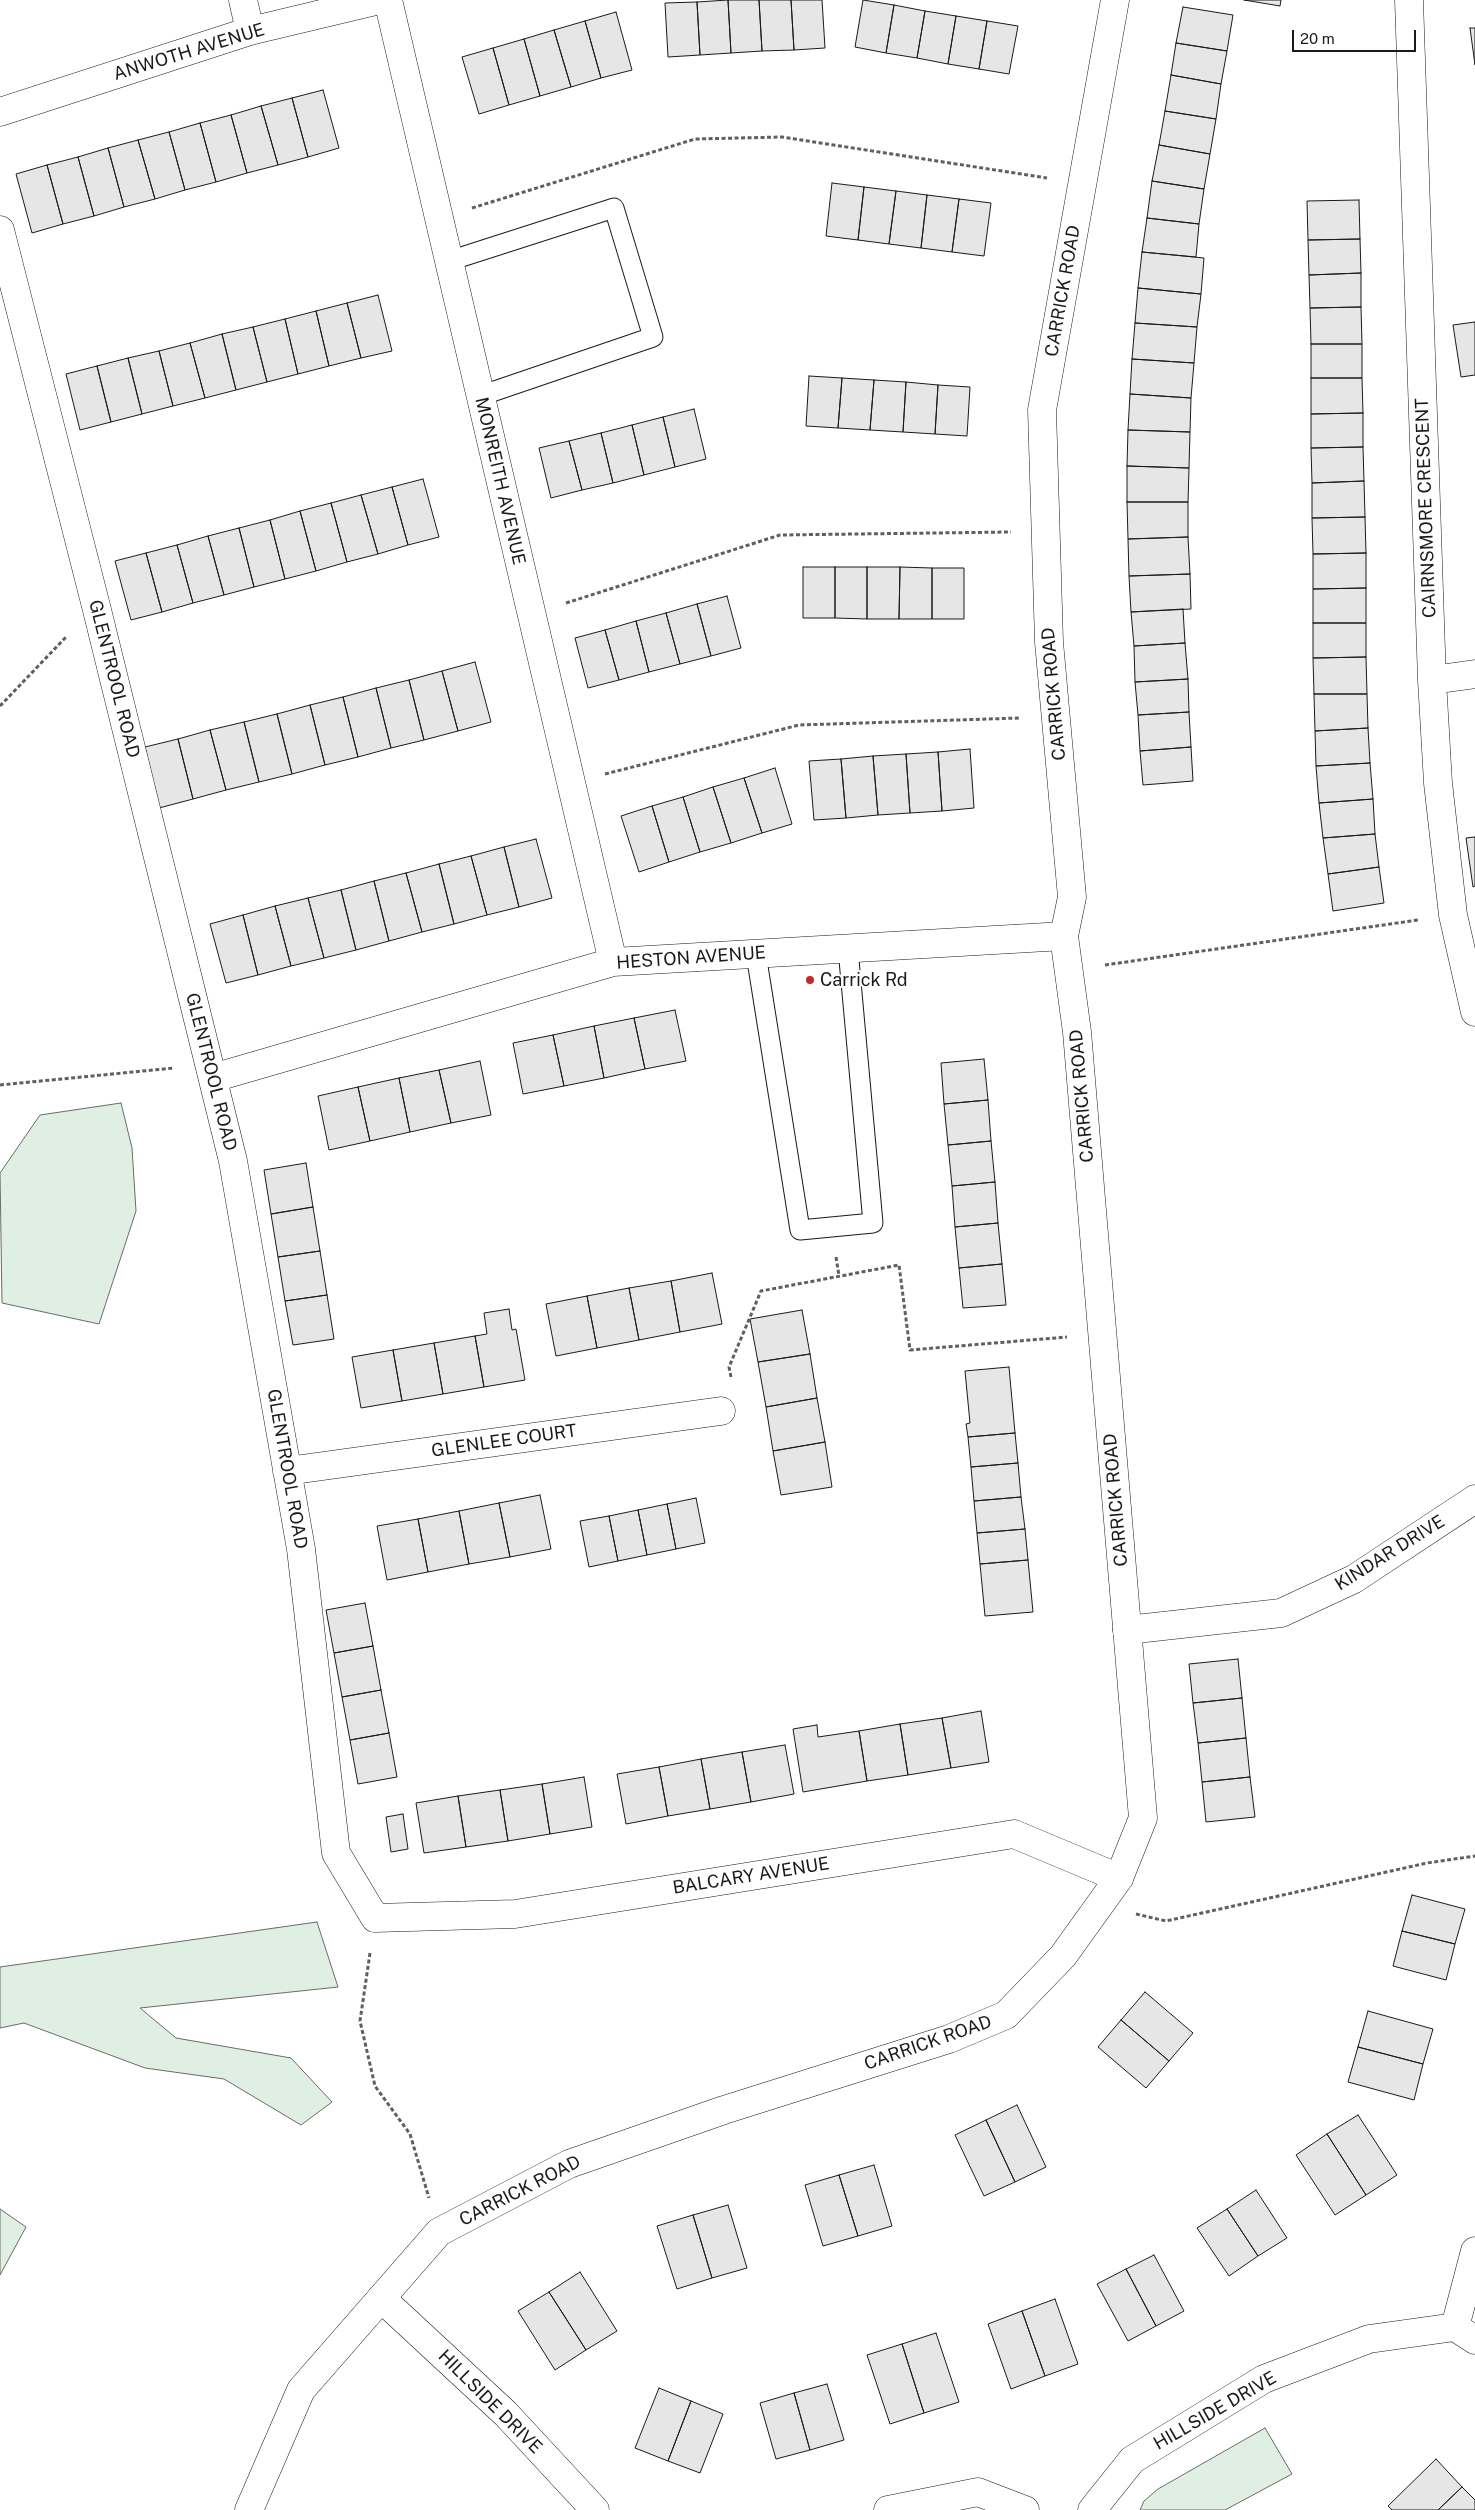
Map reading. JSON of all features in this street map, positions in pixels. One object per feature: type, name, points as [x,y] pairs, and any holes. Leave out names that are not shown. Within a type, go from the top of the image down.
[{"type":"street","points":[[243,0],[250,31]]},
{"type":"street","name":"ANWOTH AVENUE","points":[[0,112],[250,31],[380,0]]},
{"type":"street","name":"MONREITH AVENUE","points":[[388,0],[613,962]]},
{"type":"street","name":"CARRICK ROAD","points":[[249,2510],[301,2390],[439,2232],[568,2164],[724,2110],[949,2039],[1006,2015],[1063,1956],[1119,1878],[1143,1818],[1070,970],[1064,936],[1072,897],[1049,642],[1042,410],[1115,0]]},
{"type":"street","name":"CAIRNSMORE CRESCENT","points":[[1409,0],[1432,680],[1438,783],[1453,915],[1475,1012]]},
{"type":"street","name":"GLENTROOL ROAD","points":[[0,230],[96,606],[233,1161],[301,1549],[336,1853],[375,1918]]},
{"type":"street","points":[[1432,680],[1475,674]]},
{"type":"street","name":"HESTON AVENUE","points":[[212,1072],[613,962],[1064,936]]},
{"type":"street","name":"GLENLEE COURT","points":[[287,1470],[721,1411]]},
{"type":"street","name":"KINDAR DRIVE","points":[[1126,1630],[1281,1613],[1354,1579],[1475,1499]]},
{"type":"street","name":"BALCARY AVENUE","points":[[375,1918],[515,1914],[1014,1834],[1119,1878]]},
{"type":"street","points":[[1465,2334],[1475,2251]]},
{"type":"street","name":"HILLSIDE DRIVE","points":[[381,2298],[506,2414],[596,2510]]},
{"type":"street","name":"HILLSIDE DRIVE","points":[[1092,2510],[1132,2460],[1264,2379],[1369,2339],[1465,2334]]},
{"type":"street","points":[[888,2510],[978,2492],[1025,2510]]},
{"type":"lane","points":[[448,261],[614,208],[653,337],[480,396]]},
{"type":"lane","points":[[756,954],[800,1230],[874,1223],[848,948]]},
{"type":"path","points":[[439,218],[695,139],[782,137],[1083,184]]},
{"type":"path","points":[[532,614],[780,535],[1046,532]]},
{"type":"path","points":[[0,706],[96,606]]},
{"type":"path","points":[[571,783],[799,725],[1056,716]]},
{"type":"path","points":[[1070,970],[1453,915]]},
{"type":"path","points":[[0,1085],[212,1072]]},
{"type":"path","points":[[721,1411],[739,1407],[729,1367],[761,1291],[900,1265],[910,1350],[1102,1334]]},
{"type":"path","points":[[1098,1907],[1166,1921],[1427,1863],[1475,1856]]},
{"type":"path","points":[[375,1918],[360,2021],[375,2086],[410,2134],[439,2232]]},
{"type":"green space","points":[[121,1103],[132,1148],[136,1211],[99,1324],[2,1303],[0,1173],[40,1115]]},
{"type":"green space","points":[[317,1922],[338,1987],[140,2008],[176,2038],[291,2058],[332,2102],[301,2125],[224,2079],[145,2068],[24,2023],[0,2028],[0,1967]]},
{"type":"green space","points":[[0,2209],[26,2227],[0,2275]]},
{"type":"green space","points":[[1265,2428],[1292,2474],[1225,2510],[1140,2510],[1144,2501],[1158,2489]]},
{"type":"building","points":[[728,0],[731,53],[700,55],[697,2]]},
{"type":"building","points":[[728,0],[759,0],[762,51],[731,53]]},
{"type":"building","points":[[759,0],[791,0],[794,50],[762,51]]},
{"type":"building","points":[[791,0],[822,0],[825,48],[794,50]]},
{"type":"building","points":[[863,0],[894,5],[886,53],[855,47]]},
{"type":"building","points":[[1244,0],[1281,0],[1280,6]]},
{"type":"building","points":[[697,2],[700,55],[668,57],[665,3]]},
{"type":"building","points":[[894,5],[925,11],[917,58],[886,53]]},
{"type":"building","points":[[1183,7],[1233,15],[1227,51],[1176,43]]},
{"type":"building","points":[[925,11],[956,16],[948,64],[917,58]]},
{"type":"building","points":[[616,12],[632,70],[601,78],[585,21]]},
{"type":"building","points":[[956,16],[987,21],[979,69],[948,64]]},
{"type":"building","points":[[585,21],[601,78],[571,87],[554,30]]},
{"type":"building","points":[[987,21],[1018,26],[1009,74],[979,69]]},
{"type":"building","points":[[1470,28],[1475,28],[1475,65]]},
{"type":"building","points":[[554,30],[571,87],[540,96],[524,39]]},
{"type":"building","points":[[524,39],[540,96],[509,105],[493,48]]},
{"type":"building","points":[[1176,43],[1227,51],[1221,84],[1171,75]]},
{"type":"building","points":[[493,48],[509,105],[479,114],[462,57]]},
{"type":"building","points":[[1171,75],[1221,84],[1216,119],[1165,111]]},
{"type":"building","points":[[323,90],[339,148],[308,157],[292,98]]},
{"type":"building","points":[[292,98],[308,157],[278,165],[261,106]]},
{"type":"building","points":[[261,106],[278,165],[247,173],[231,115]]},
{"type":"building","points":[[1165,111],[1216,119],[1210,154],[1159,145]]},
{"type":"building","points":[[231,115],[247,173],[216,182],[200,123]]},
{"type":"building","points":[[200,123],[216,182],[185,190],[169,132]]},
{"type":"building","points":[[169,132],[185,190],[155,199],[138,140]]},
{"type":"building","points":[[138,140],[155,199],[124,207],[108,148]]},
{"type":"building","points":[[1159,145],[1210,154],[1204,189],[1152,181]]},
{"type":"building","points":[[108,148],[124,207],[94,216],[78,157]]},
{"type":"building","points":[[78,157],[94,216],[63,224],[47,165]]},
{"type":"building","points":[[47,165],[63,224],[32,233],[16,174]]},
{"type":"building","points":[[1152,181],[1204,189],[1199,224],[1147,218]]},
{"type":"building","points":[[832,183],[864,187],[858,240],[826,236]]},
{"type":"building","points":[[864,187],[896,191],[889,244],[858,240]]},
{"type":"building","points":[[896,191],[927,195],[921,248],[889,244]]},
{"type":"building","points":[[927,195],[959,199],[952,252],[921,248]]},
{"type":"building","points":[[959,199],[991,203],[984,256],[952,252]]},
{"type":"building","points":[[1359,200],[1360,239],[1308,240],[1307,201]]},
{"type":"building","points":[[1147,218],[1199,224],[1196,257],[1142,252]]},
{"type":"building","points":[[1360,239],[1361,273],[1309,275],[1308,240]]},
{"type":"building","points":[[1142,252],[1204,258],[1201,294],[1138,288]]},
{"type":"building","points":[[1361,273],[1361,307],[1310,308],[1309,275]]},
{"type":"building","points":[[1138,288],[1201,294],[1197,327],[1135,323]]},
{"type":"building","points":[[378,295],[392,351],[361,358],[347,303]]},
{"type":"building","points":[[347,303],[361,358],[329,366],[316,311]]},
{"type":"building","points":[[1361,307],[1362,344],[1311,344],[1310,308]]},
{"type":"building","points":[[316,311],[329,366],[298,374],[285,319]]},
{"type":"building","points":[[285,319],[298,374],[267,382],[253,327]]},
{"type":"building","points":[[1475,322],[1475,375],[1461,377],[1453,325]]},
{"type":"building","points":[[1135,323],[1197,327],[1194,363],[1132,359]]},
{"type":"building","points":[[253,327],[267,382],[236,390],[222,334]]},
{"type":"building","points":[[222,334],[236,390],[205,398],[190,343]]},
{"type":"building","points":[[190,343],[205,398],[173,406],[159,351]]},
{"type":"building","points":[[1311,344],[1362,344],[1362,378],[1311,378]]},
{"type":"building","points":[[159,351],[173,406],[142,414],[128,358]]},
{"type":"building","points":[[128,358],[142,414],[111,422],[97,366]]},
{"type":"building","points":[[1132,359],[1194,363],[1191,398],[1130,394]]},
{"type":"building","points":[[97,366],[111,422],[80,430],[66,374]]},
{"type":"building","points":[[809,376],[842,378],[838,428],[806,426]]},
{"type":"building","points":[[842,378],[874,380],[870,430],[838,428]]},
{"type":"building","points":[[1311,378],[1362,378],[1363,413],[1311,414]]},
{"type":"building","points":[[874,380],[906,382],[903,432],[870,430]]},
{"type":"building","points":[[906,382],[938,385],[935,434],[903,432]]},
{"type":"building","points":[[938,385],[970,387],[967,436],[935,434]]},
{"type":"building","points":[[1130,394],[1191,398],[1190,432],[1128,430]]},
{"type":"building","points":[[694,409],[706,459],[675,467],[663,417]]},
{"type":"building","points":[[1363,413],[1363,447],[1311,448],[1311,414]]},
{"type":"building","points":[[663,417],[675,467],[644,475],[632,425]]},
{"type":"building","points":[[632,425],[644,475],[613,483],[601,433]]},
{"type":"building","points":[[1128,430],[1190,432],[1189,468],[1127,466]]},
{"type":"building","points":[[601,433],[613,483],[582,490],[569,441]]},
{"type":"building","points":[[569,441],[582,490],[551,498],[539,448]]},
{"type":"building","points":[[1363,447],[1364,481],[1312,483],[1311,448]]},
{"type":"building","points":[[1127,466],[1189,468],[1188,502],[1127,502]]},
{"type":"building","points":[[423,479],[439,537],[408,545],[392,487]]},
{"type":"building","points":[[1364,481],[1365,517],[1312,518],[1312,483]]},
{"type":"building","points":[[392,487],[408,545],[378,554],[361,495]]},
{"type":"building","points":[[361,495],[378,554],[347,562],[331,503]]},
{"type":"building","points":[[1127,502],[1188,502],[1188,537],[1128,539]]},
{"type":"building","points":[[331,503],[347,562],[316,571],[300,511]]},
{"type":"building","points":[[300,511],[316,571],[285,579],[270,520]]},
{"type":"building","points":[[1365,517],[1366,553],[1313,554],[1312,518]]},
{"type":"building","points":[[270,520],[285,579],[254,587],[239,528]]},
{"type":"building","points":[[239,528],[254,587],[224,595],[208,536]]},
{"type":"building","points":[[208,536],[224,595],[193,603],[177,545]]},
{"type":"building","points":[[1188,537],[1190,574],[1129,576],[1128,539]]},
{"type":"building","points":[[177,545],[193,603],[162,612],[146,553]]},
{"type":"building","points":[[146,553],[162,612],[131,620],[115,561]]},
{"type":"building","points":[[1366,553],[1366,588],[1313,589],[1313,554]]},
{"type":"building","points":[[803,567],[835,567],[835,618],[803,618]]},
{"type":"building","points":[[835,567],[867,567],[867,619],[835,618]]},
{"type":"building","points":[[867,567],[900,567],[899,619],[867,619]]},
{"type":"building","points":[[900,567],[932,568],[932,619],[899,619]]},
{"type":"building","points":[[932,568],[964,568],[964,619],[932,619]]},
{"type":"building","points":[[1190,574],[1191,609],[1131,612],[1129,576]]},
{"type":"building","points":[[1366,588],[1366,623],[1313,623],[1313,589]]},
{"type":"building","points":[[727,596],[741,648],[711,656],[697,604]]},
{"type":"building","points":[[697,604],[711,656],[680,664],[666,613]]},
{"type":"building","points":[[1183,609],[1185,643],[1134,646],[1131,612]]},
{"type":"building","points":[[666,613],[680,664],[649,672],[636,621]]},
{"type":"building","points":[[636,621],[649,672],[619,680],[605,630]]},
{"type":"building","points":[[1313,623],[1366,623],[1366,657],[1313,658]]},
{"type":"building","points":[[605,630],[619,680],[588,688],[575,638]]},
{"type":"building","points":[[1185,643],[1188,679],[1135,682],[1134,646]]},
{"type":"building","points":[[1366,657],[1367,694],[1314,694],[1313,658]]},
{"type":"building","points":[[475,662],[491,722],[458,731],[442,671]]},
{"type":"building","points":[[442,671],[458,731],[424,740],[409,680]]},
{"type":"building","points":[[1188,679],[1189,712],[1138,715],[1135,682]]},
{"type":"building","points":[[409,680],[424,740],[391,748],[376,688]]},
{"type":"building","points":[[376,688],[391,748],[358,757],[343,697]]},
{"type":"building","points":[[1314,694],[1367,694],[1368,728],[1315,731]]},
{"type":"building","points":[[343,697],[358,757],[325,765],[310,705]]},
{"type":"building","points":[[310,705],[325,765],[292,774],[277,714]]},
{"type":"building","points":[[1189,712],[1191,747],[1140,751],[1138,715]]},
{"type":"building","points":[[277,714],[292,774],[259,782],[244,722]]},
{"type":"building","points":[[244,722],[259,782],[226,790],[210,730]]},
{"type":"building","points":[[1368,728],[1370,763],[1316,766],[1315,731]]},
{"type":"building","points":[[210,730],[226,790],[193,799],[178,739]]},
{"type":"building","points":[[178,739],[193,799],[159,808],[145,747]]},
{"type":"building","points":[[1191,747],[1193,781],[1143,785],[1140,751]]},
{"type":"building","points":[[970,749],[974,808],[942,811],[938,752]]},
{"type":"building","points":[[938,752],[942,811],[910,813],[906,754]]},
{"type":"building","points":[[906,754],[910,813],[878,815],[873,756]]},
{"type":"building","points":[[873,756],[878,815],[846,818],[841,759]]},
{"type":"building","points":[[841,759],[846,818],[814,820],[809,761]]},
{"type":"building","points":[[1370,763],[1373,799],[1319,803],[1316,766]]},
{"type":"building","points":[[775,768],[792,824],[762,833],[744,778]]},
{"type":"building","points":[[744,778],[762,833],[731,843],[713,787]]},
{"type":"building","points":[[713,787],[731,843],[700,852],[683,797]]},
{"type":"building","points":[[683,797],[700,852],[669,862],[652,806]]},
{"type":"building","points":[[1373,799],[1375,834],[1323,838],[1319,803]]},
{"type":"building","points":[[652,806],[669,862],[639,872],[621,816]]},
{"type":"building","points":[[1375,834],[1379,867],[1328,874],[1323,838]]},
{"type":"building","points":[[1475,837],[1475,886],[1473,887],[1466,838]]},
{"type":"building","points":[[536,839],[552,898],[519,907],[504,847]]},
{"type":"building","points":[[504,847],[519,907],[487,915],[471,856]]},
{"type":"building","points":[[471,856],[487,915],[454,924],[439,864]]},
{"type":"building","points":[[439,864],[454,924],[422,932],[406,873]]},
{"type":"building","points":[[1379,867],[1384,903],[1333,911],[1328,874]]},
{"type":"building","points":[[406,873],[422,932],[389,941],[374,881]]},
{"type":"building","points":[[374,881],[389,941],[356,950],[341,890]]},
{"type":"building","points":[[341,890],[356,950],[324,958],[308,898]]},
{"type":"building","points":[[308,898],[324,958],[291,966],[275,906]]},
{"type":"building","points":[[275,906],[291,966],[258,975],[243,915]]},
{"type":"building","points":[[243,915],[258,975],[226,983],[210,924]]},
{"type":"building","points":[[675,1010],[686,1061],[645,1069],[634,1018]]},
{"type":"building","points":[[634,1018],[645,1069],[604,1078],[594,1026]]},
{"type":"building","points":[[594,1026],[604,1078],[564,1086],[553,1035]]},
{"type":"building","points":[[553,1035],[564,1086],[523,1094],[513,1043]]},
{"type":"building","points":[[984,1059],[988,1100],[944,1104],[941,1063]]},
{"type":"building","points":[[480,1061],[491,1115],[451,1123],[439,1070]]},
{"type":"building","points":[[439,1070],[451,1123],[410,1132],[399,1078]]},
{"type":"building","points":[[399,1078],[410,1132],[370,1141],[358,1087]]},
{"type":"building","points":[[358,1087],[370,1141],[329,1150],[318,1096]]},
{"type":"building","points":[[988,1100],[991,1141],[948,1145],[944,1104]]},
{"type":"building","points":[[991,1141],[995,1182],[952,1186],[948,1145]]},
{"type":"building","points":[[306,1163],[313,1207],[271,1214],[264,1170]]},
{"type":"building","points":[[995,1182],[998,1223],[955,1227],[952,1186]]},
{"type":"building","points":[[313,1207],[320,1251],[278,1257],[271,1214]]},
{"type":"building","points":[[998,1223],[1002,1264],[959,1268],[955,1227]]},
{"type":"building","points":[[320,1251],[327,1295],[285,1301],[278,1257]]},
{"type":"building","points":[[1002,1264],[1006,1305],[963,1308],[959,1268]]},
{"type":"building","points":[[712,1273],[722,1324],[680,1332],[671,1281]]},
{"type":"building","points":[[671,1281],[680,1332],[639,1340],[629,1288]]},
{"type":"building","points":[[629,1288],[639,1340],[597,1348],[587,1296]]},
{"type":"building","points":[[327,1295],[334,1339],[293,1345],[285,1301]]},
{"type":"building","points":[[587,1296],[597,1348],[556,1356],[546,1304]]},
{"type":"building","points":[[509,1309],[512,1330],[516,1329],[525,1380],[484,1387],[475,1336],[487,1334],[484,1313]]},
{"type":"building","points":[[802,1310],[810,1354],[758,1362],[750,1319]]},
{"type":"building","points":[[475,1336],[484,1387],[443,1394],[434,1343]]},
{"type":"building","points":[[434,1343],[443,1394],[402,1401],[393,1350]]},
{"type":"building","points":[[393,1350],[402,1401],[361,1408],[352,1357]]},
{"type":"building","points":[[810,1354],[817,1398],[766,1407],[758,1362]]},
{"type":"building","points":[[1009,1367],[1015,1433],[968,1437],[966,1424],[970,1423],[965,1371]]},
{"type":"building","points":[[817,1398],[825,1442],[773,1451],[766,1407]]},
{"type":"building","points":[[1015,1433],[1018,1463],[971,1467],[968,1437]]},
{"type":"building","points":[[825,1442],[832,1487],[781,1495],[773,1451]]},
{"type":"building","points":[[1018,1463],[1021,1497],[974,1501],[971,1467]]},
{"type":"building","points":[[540,1495],[551,1549],[510,1557],[499,1503]]},
{"type":"building","points":[[1021,1497],[1025,1529],[977,1533],[974,1501]]},
{"type":"building","points":[[696,1498],[705,1543],[676,1549],[667,1504]]},
{"type":"building","points":[[499,1503],[510,1557],[469,1564],[459,1511]]},
{"type":"building","points":[[667,1504],[676,1549],[647,1555],[638,1510]]},
{"type":"building","points":[[638,1510],[647,1555],[618,1561],[609,1516]]},
{"type":"building","points":[[459,1511],[469,1564],[428,1572],[418,1519]]},
{"type":"building","points":[[609,1516],[618,1561],[589,1567],[580,1521]]},
{"type":"building","points":[[418,1519],[428,1572],[387,1580],[377,1526]]},
{"type":"building","points":[[1025,1529],[1028,1560],[980,1564],[977,1533]]},
{"type":"building","points":[[1028,1560],[1033,1612],[985,1616],[980,1564]]},
{"type":"building","points":[[365,1603],[373,1646],[334,1653],[326,1610]]},
{"type":"building","points":[[373,1646],[381,1690],[342,1697],[334,1653]]},
{"type":"building","points":[[1238,1659],[1242,1698],[1193,1703],[1189,1664]]},
{"type":"building","points":[[381,1690],[389,1733],[350,1740],[342,1697]]},
{"type":"building","points":[[1242,1698],[1246,1738],[1198,1743],[1193,1703]]},
{"type":"building","points":[[981,1711],[989,1762],[951,1768],[942,1718]]},
{"type":"building","points":[[942,1718],[951,1768],[908,1775],[900,1724]]},
{"type":"building","points":[[900,1724],[908,1775],[867,1781],[859,1731]]},
{"type":"building","points":[[817,1725],[818,1737],[859,1731],[867,1781],[803,1792],[793,1729]]},
{"type":"building","points":[[389,1733],[397,1777],[358,1784],[350,1740]]},
{"type":"building","points":[[1246,1738],[1250,1777],[1202,1782],[1198,1743]]},
{"type":"building","points":[[785,1745],[794,1794],[751,1802],[742,1752]]},
{"type":"building","points":[[742,1752],[751,1802],[710,1809],[701,1759]]},
{"type":"building","points":[[701,1759],[710,1809],[668,1816],[659,1767]]},
{"type":"building","points":[[659,1767],[668,1816],[626,1824],[617,1774]]},
{"type":"building","points":[[584,1777],[592,1827],[550,1834],[542,1784]]},
{"type":"building","points":[[1250,1777],[1255,1817],[1206,1822],[1202,1782]]},
{"type":"building","points":[[542,1784],[550,1834],[508,1841],[500,1790]]},
{"type":"building","points":[[500,1790],[508,1841],[466,1847],[458,1796]]},
{"type":"building","points":[[458,1796],[466,1847],[424,1853],[416,1803]]},
{"type":"building","points":[[403,1814],[408,1849],[391,1852],[386,1817]]},
{"type":"building","points":[[1412,1895],[1465,1909],[1455,1944],[1402,1931]]},
{"type":"building","points":[[1402,1931],[1455,1944],[1446,1980],[1393,1966]]},
{"type":"building","points":[[1145,1992],[1193,2033],[1169,2061],[1121,2020]]},
{"type":"building","points":[[1368,2011],[1433,2029],[1423,2064],[1358,2047]]},
{"type":"building","points":[[1121,2020],[1169,2061],[1146,2088],[1098,2047]]},
{"type":"building","points":[[1358,2047],[1423,2064],[1414,2100],[1348,2082]]},
{"type":"building","points":[[1017,2105],[1046,2167],[1015,2182],[986,2120]]},
{"type":"building","points":[[1358,2115],[1397,2175],[1366,2195],[1327,2134]]},
{"type":"building","points":[[986,2120],[1015,2182],[984,2196],[955,2135]]},
{"type":"building","points":[[1327,2134],[1366,2195],[1335,2215],[1296,2155]]},
{"type":"building","points":[[874,2165],[892,2226],[858,2236],[839,2175]]},
{"type":"building","points":[[839,2175],[858,2236],[823,2246],[805,2185]]},
{"type":"building","points":[[1256,2190],[1287,2238],[1258,2256],[1227,2209]]},
{"type":"building","points":[[728,2205],[747,2268],[712,2278],[693,2215]]},
{"type":"building","points":[[1227,2209],[1258,2256],[1229,2276],[1197,2228]]},
{"type":"building","points":[[693,2215],[712,2278],[677,2289],[657,2226]]},
{"type":"building","points":[[1154,2255],[1184,2311],[1156,2326],[1126,2269]]},
{"type":"building","points":[[1126,2269],[1156,2326],[1128,2341],[1097,2284]]},
{"type":"building","points":[[580,2272],[617,2331],[586,2350],[549,2292]]},
{"type":"building","points":[[549,2292],[586,2350],[555,2370],[518,2311]]},
{"type":"building","points":[[1055,2299],[1078,2364],[1045,2376],[1022,2311]]},
{"type":"building","points":[[1022,2311],[1045,2376],[1011,2389],[988,2324]]},
{"type":"building","points":[[936,2333],[959,2402],[924,2413],[902,2344]]},
{"type":"building","points":[[902,2344],[924,2413],[890,2424],[867,2355]]},
{"type":"building","points":[[827,2384],[844,2440],[810,2450],[794,2393]]},
{"type":"building","points":[[659,2388],[691,2401],[668,2461],[635,2448]]},
{"type":"building","points":[[794,2393],[810,2450],[776,2459],[760,2403]]},
{"type":"building","points":[[691,2401],[723,2414],[700,2473],[668,2461]]},
{"type":"building","points":[[1436,2459],[1462,2487],[1438,2510],[1392,2510],[1388,2506]]},
{"type":"building","points":[[1462,2487],[1475,2500],[1475,2510],[1438,2510]]},
{"type":"place","name":"Carrick Rd","points":[[810,980]]}]
